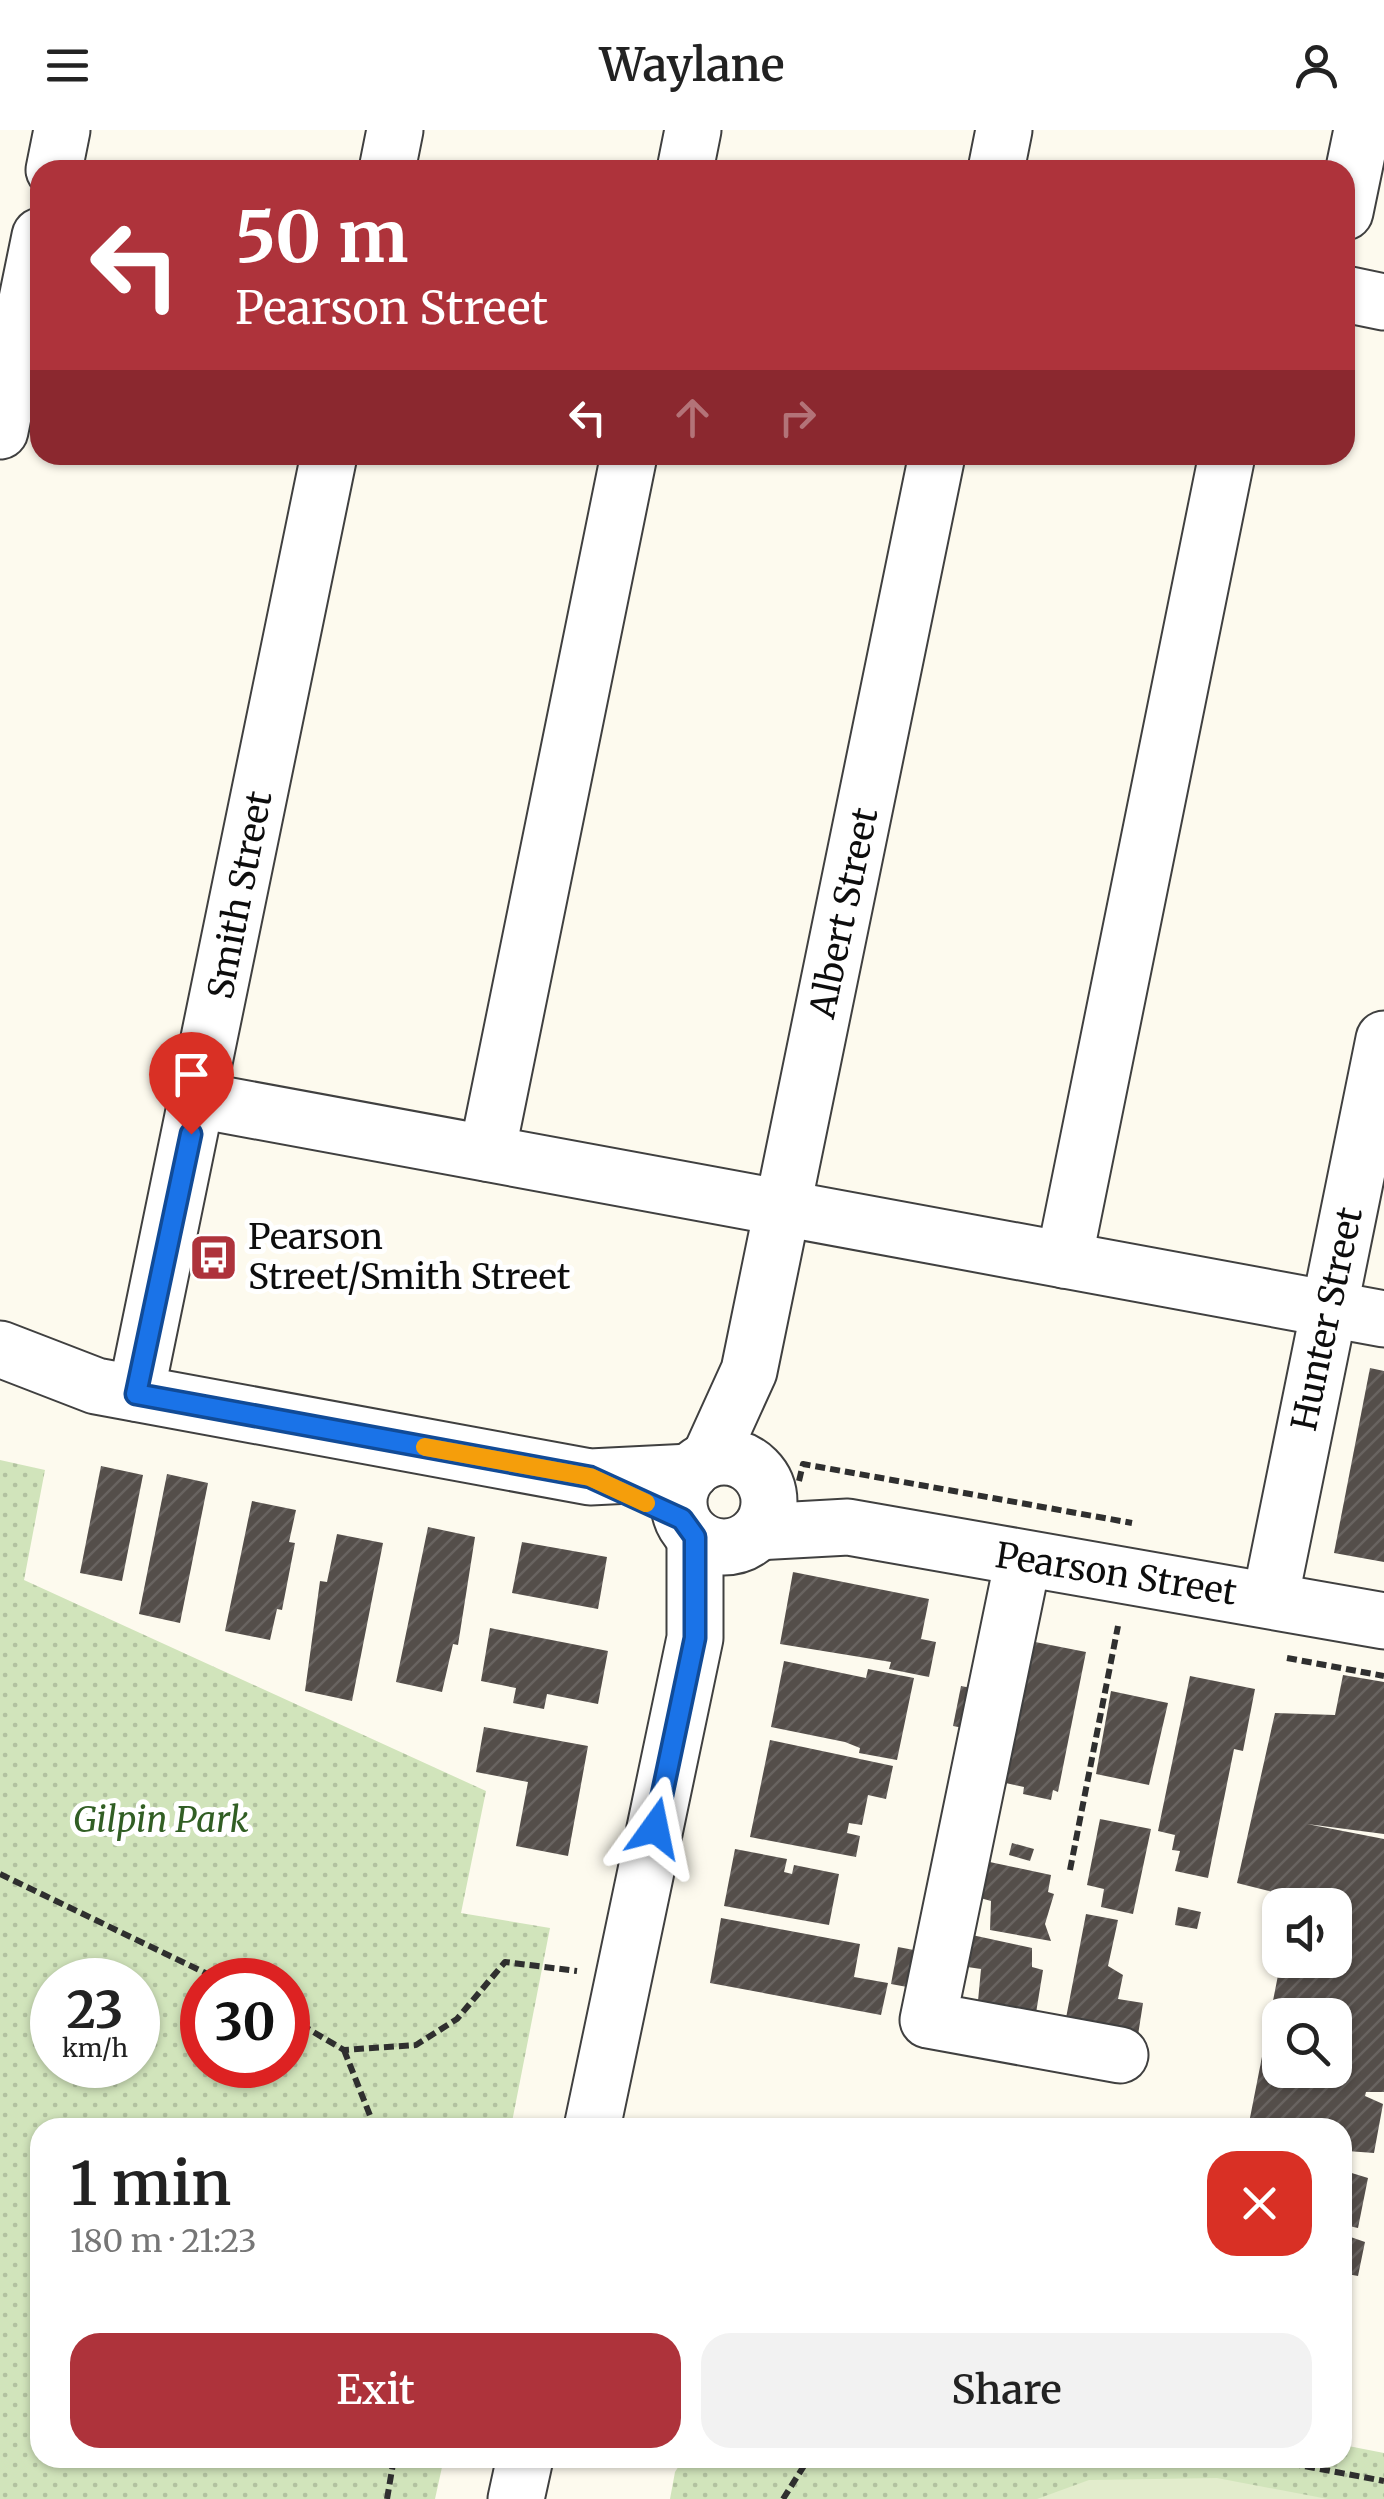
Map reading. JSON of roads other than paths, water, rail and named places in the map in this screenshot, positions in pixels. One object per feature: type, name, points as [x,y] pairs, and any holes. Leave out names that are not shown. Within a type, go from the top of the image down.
[{"type":"street","points":[[56,160],[62,130]]},
{"type":"street","points":[[389,160],[395,130]]},
{"type":"street","points":[[687,160],[693,130]]},
{"type":"street","points":[[998,160],[1004,130]]},
{"type":"street","points":[[1355,164],[1362,130]]},
{"type":"street","points":[[0,430],[30,284]]},
{"type":"street","points":[[1355,296],[1384,302]]},
{"type":"street","name":"Smith Street","points":[[116,1390],[198,1100],[327,465]]},
{"type":"street","points":[[487,1154],[627,465]]},
{"type":"street","name":"Albert Street","points":[[594,2118],[936,465]]},
{"type":"street","points":[[1064,1260],[1225,465]]},
{"type":"street","name":"Hunter Street","points":[[1270,1600],[1384,1040]]},
{"type":"street","points":[[198,1100],[1384,1319]]},
{"type":"street","name":"Pearson Street","points":[[0,1349],[116,1390],[1022,1560],[1384,1621]]},
{"type":"street","name":"Pearson Street","points":[[0,1392],[116,1390]]},
{"type":"street","points":[[1022,1560],[928,2020],[1120,2055]]},
{"type":"street","points":[[516,2499],[523,2468]]},
{"type":"place","name":"Pearson Street/Smith Street","points":[[213,1257]]},
{"type":"park label","name":"Gilpin Park","points":[[161,1820]]}]
